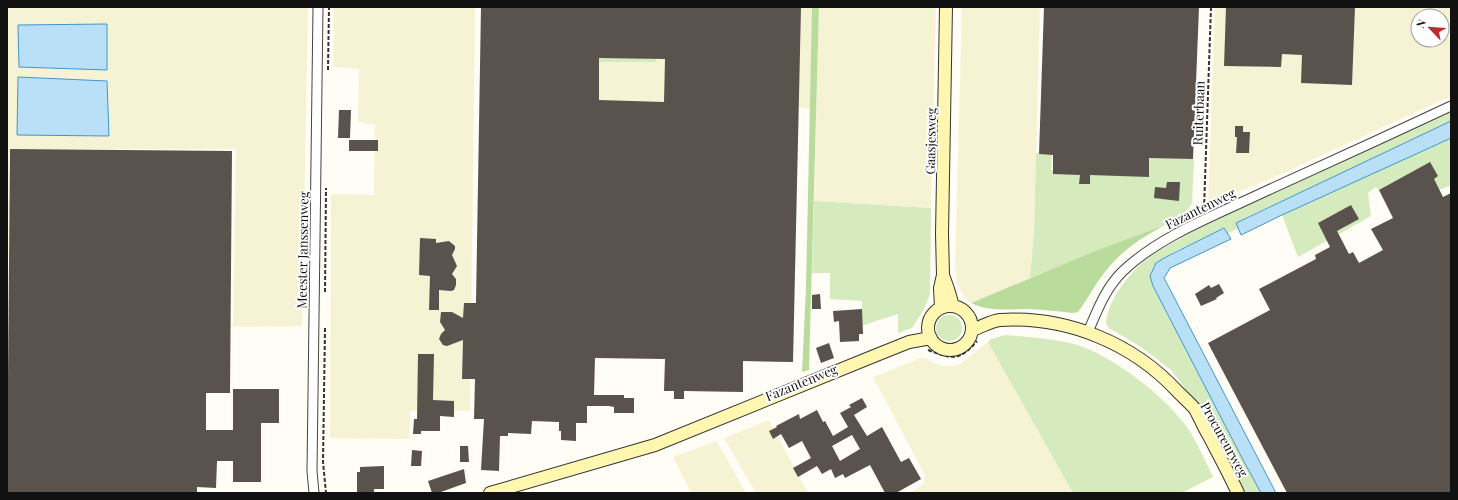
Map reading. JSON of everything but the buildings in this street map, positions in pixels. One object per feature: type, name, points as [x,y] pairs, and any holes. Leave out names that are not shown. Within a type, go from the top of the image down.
[{"type":"main road","name":"Gaasjesweg","points":[[946,7],[942,234],[943,275],[948,289],[947,307]]},
{"type":"main road","points":[[947,307],[963,310],[973,329],[964,345],[956,349],[945,349],[939,347],[930,333],[932,316],[947,307]]},
{"type":"main road","points":[[973,329],[984,326],[990,322],[1000,320],[1045,322],[1088,332]]},
{"type":"main road","name":"Procureurweg","points":[[1088,332],[1112,342],[1165,377],[1194,409],[1238,493]]},
{"type":"main road","name":"Fazantenweg","points":[[490,493],[655,445],[909,342],[917,334],[930,333]]},
{"type":"street","name":"Meester Janssenweg","points":[[314,493],[312,471],[312,428],[318,7]]},
{"type":"street","name":"Fazantenweg","points":[[1088,332],[1101,302],[1110,287],[1121,273],[1150,249],[1204,220],[1451,106]]},
{"type":"path","name":"Ruiterbaan","points":[[1204,220],[1211,7]]},
{"type":"path","points":[[325,322],[323,462],[326,493]]},
{"type":"path","points":[[923,349],[941,356],[950,357],[962,355],[973,329]]},
{"type":"shaded area","points":[[7,7],[308,7],[302,326],[233,327],[236,149],[9,149],[7,482]]},
{"type":"shaded area","points":[[334,7],[475,7],[470,411],[410,411],[409,439],[330,438],[331,194],[374,195],[375,125],[358,122],[359,69],[333,67]]},
{"type":"shaded area","points":[[656,7],[812,7],[810,109],[793,106],[597,101],[598,62]]},
{"type":"shaded area","points":[[819,7],[936,7],[931,208],[814,201]]},
{"type":"shaded area","points":[[962,7],[1040,7],[1034,232],[1030,278],[971,303],[966,300],[957,284],[955,265]]},
{"type":"shaded area","points":[[1215,7],[1451,7],[1451,96],[1270,179],[1208,204]]},
{"type":"shaded area","points":[[988,342],[1073,493],[909,493],[924,483],[925,475],[873,377],[923,357],[934,363],[945,366],[956,366]]},
{"type":"shaded area","points":[[769,420],[808,493],[756,493],[724,438]]},
{"type":"shaded area","points":[[716,441],[746,493],[691,493],[673,457]]},
{"type":"green space","points":[[656,7],[656,62],[598,62],[598,53]]},
{"type":"green space","points":[[812,7],[819,7],[809,370],[802,372],[806,287]]},
{"type":"green space","points":[[1451,110],[1451,121],[1439,128],[1251,215],[1236,223],[1238,228],[1227,234],[1224,228],[1174,252],[1156,263],[1152,282],[1153,286],[1261,493],[1245,493],[1192,398],[1175,375],[1170,369],[1141,347],[1109,328],[1106,324],[1110,306],[1120,288],[1140,265],[1156,253],[1183,237],[1267,195]]},
{"type":"green space","points":[[1451,137],[1451,185],[1395,208],[1376,187],[1368,193],[1371,216],[1298,257],[1282,215]]},
{"type":"green space","points":[[1036,153],[1052,154],[1051,170],[1147,174],[1149,157],[1194,159],[1192,203],[1184,213],[1165,225],[1030,278],[1034,232]]},
{"type":"green space","points":[[814,201],[931,208],[930,294],[924,309],[912,328],[898,333],[898,314],[861,326],[862,301],[830,299],[830,273],[812,273]]},
{"type":"green space","points":[[1165,225],[1136,242],[1113,262],[1078,312],[1073,313],[1029,309],[992,309],[971,303],[1088,254]]},
{"type":"green space","points":[[949,315],[958,319],[962,328],[958,337],[949,341],[940,337],[936,328],[940,319]]},
{"type":"green space","points":[[1005,335],[1049,339],[1074,344],[1088,349],[1119,366],[1150,389],[1176,414],[1193,437],[1213,477],[1181,493],[1073,493],[988,342],[991,339]]},
{"type":"water","points":[[107,24],[107,70],[19,67],[18,25]]},
{"type":"water","points":[[18,77],[107,81],[109,136],[17,135]]},
{"type":"water","points":[[1451,121],[1451,137],[1449,139],[1241,235],[1236,223]]},
{"type":"water","points":[[1224,228],[1231,239],[1170,268],[1164,278],[1276,493],[1261,493],[1153,286],[1150,276],[1156,263]]}]
